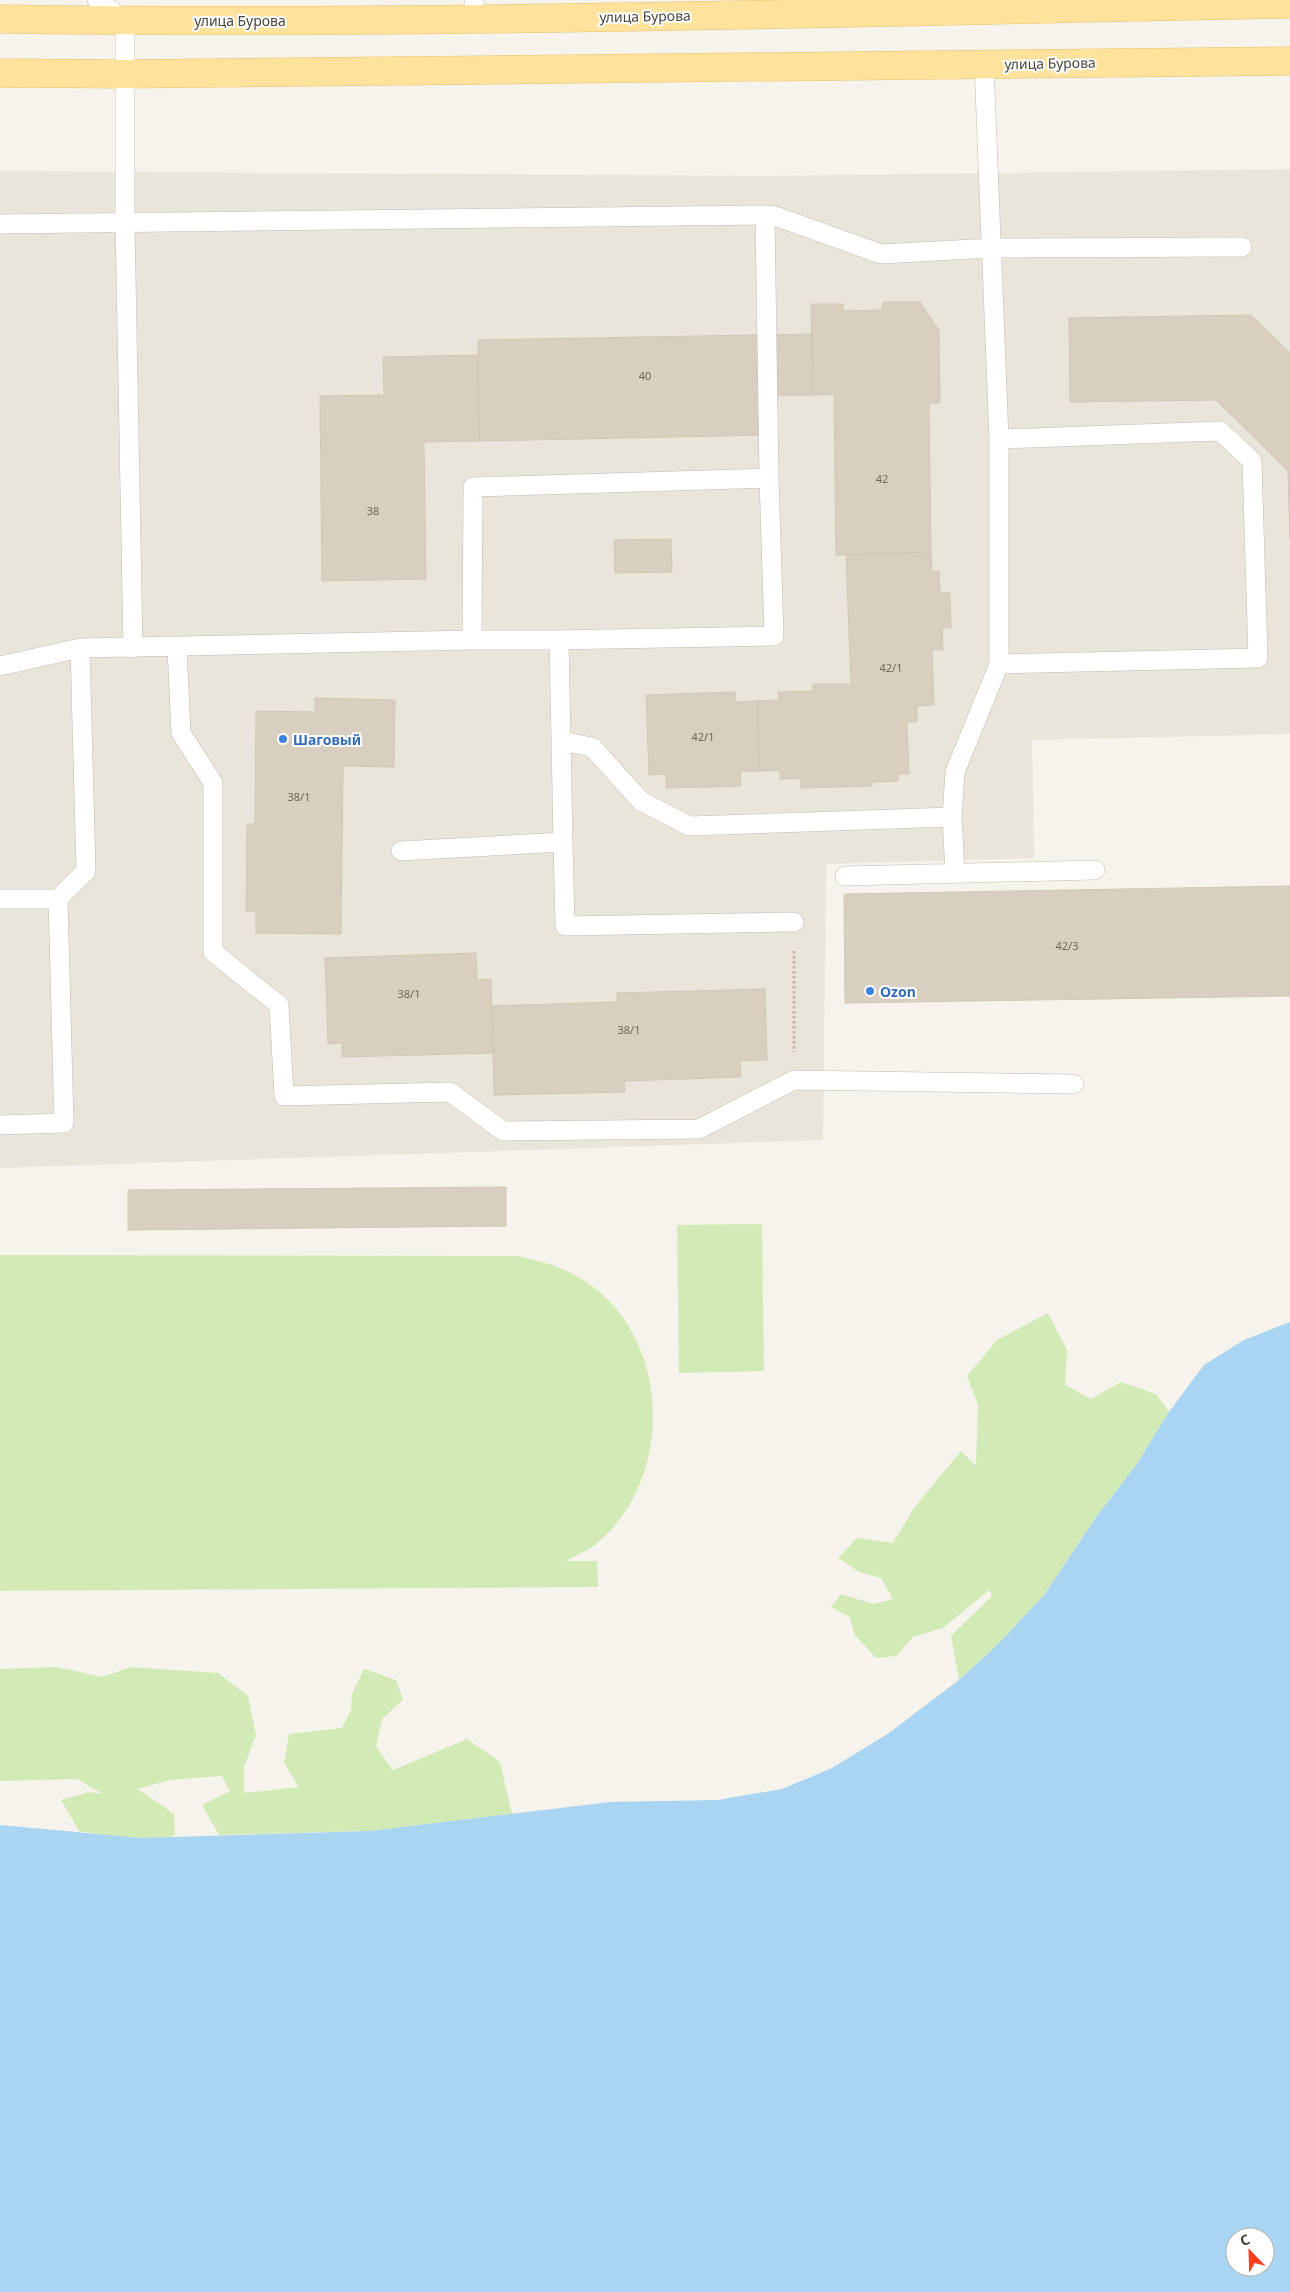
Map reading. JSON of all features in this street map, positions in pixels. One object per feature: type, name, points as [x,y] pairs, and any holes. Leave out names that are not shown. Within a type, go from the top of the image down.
[{"type":"main road","name":"улица Бурова","points":[[0,19],[125,21],[474,9],[1290,4]]},
{"type":"main road","name":"улица Бурова","points":[[0,73],[125,74],[1290,61]]},
{"type":"lane","points":[[97,0],[125,21],[126,223],[133,648]]},
{"type":"lane","points":[[955,873],[952,817],[955,772],[999,664],[999,438],[984,64]]},
{"type":"lane","points":[[552,640],[774,636],[764,215]]},
{"type":"lane","points":[[0,224],[764,215],[775,216],[881,254],[992,248],[1242,247]]},
{"type":"lane","points":[[999,438],[1220,431],[1252,461],[1258,658],[999,664]]},
{"type":"lane","points":[[472,640],[473,487],[769,478]]},
{"type":"lane","points":[[0,666],[80,648],[558,640],[565,926],[794,922]]},
{"type":"lane","points":[[178,647],[181,734],[213,783],[213,952],[279,1005],[284,1096],[450,1092],[503,1132],[699,1129],[794,1080],[1074,1084]]},
{"type":"lane","points":[[0,899],[58,899],[86,871],[80,648]]},
{"type":"lane","points":[[560,741],[592,746],[641,801],[690,826],[952,817]]},
{"type":"lane","points":[[401,850],[563,842]]},
{"type":"lane","points":[[846,876],[1095,870]]},
{"type":"lane","points":[[0,1125],[64,1124],[58,899]]},
{"type":"path","points":[[794,922],[794,1080]]},
{"type":"shaded area","points":[[1290,169],[1290,734],[1032,740],[1034,858],[826,864],[823,1140],[0,1168],[0,171],[765,176]]},
{"type":"green space","points":[[762,1224],[764,1371],[679,1373],[677,1225]]},
{"type":"green space","points":[[0,1255],[516,1256],[548,1264],[578,1277],[596,1289],[621,1315],[639,1346],[650,1381],[653,1417],[649,1453],[638,1487],[621,1518],[596,1544],[566,1561],[597,1561],[598,1587],[0,1591]]},
{"type":"green space","points":[[1048,1313],[1067,1350],[1065,1385],[1091,1399],[1121,1382],[1156,1394],[1169,1412],[1136,1465],[1097,1516],[1044,1595],[998,1644],[959,1680],[951,1636],[992,1596],[989,1590],[943,1628],[913,1637],[896,1656],[876,1658],[854,1634],[850,1617],[831,1607],[841,1594],[873,1604],[893,1599],[881,1578],[859,1572],[838,1558],[857,1538],[893,1543],[914,1508],[961,1451],[976,1466],[978,1405],[967,1376],[997,1340]]},
{"type":"green space","points":[[57,1667],[102,1677],[131,1667],[218,1673],[248,1696],[256,1735],[244,1767],[244,1793],[299,1787],[284,1763],[289,1734],[342,1728],[351,1710],[352,1694],[364,1669],[396,1680],[403,1700],[382,1719],[376,1747],[393,1770],[467,1739],[500,1762],[512,1814],[369,1831],[219,1835],[202,1805],[230,1791],[222,1776],[169,1780],[138,1789],[174,1814],[175,1835],[167,1838],[143,1839],[79,1831],[61,1800],[88,1792],[103,1794],[77,1779],[0,1781],[0,1669]]},
{"type":"water","points":[[1290,1322],[1290,2292],[0,2292],[0,1825],[140,1838],[369,1831],[610,1802],[718,1800],[782,1789],[832,1768],[889,1733],[959,1680],[998,1644],[1044,1595],[1097,1516],[1136,1465],[1169,1412],[1204,1365],[1244,1340]]},
{"type":"building","points":[[883,302],[920,302],[939,330],[940,403],[929,403],[931,552],[836,555],[834,394],[813,395],[811,304],[843,304],[843,311],[882,310]]},
{"type":"building","points":[[1251,315],[1290,353],[1290,540],[1288,471],[1216,400],[1070,402],[1069,318]]},
{"type":"building","points":[[812,334],[813,395],[769,395],[770,435],[479,441],[478,340]]},
{"type":"building","points":[[478,355],[479,441],[424,442],[426,579],[322,581],[320,396],[384,395],[383,357]]},
{"type":"building","points":[[671,539],[672,572],[615,573],[614,540]]},
{"type":"building","points":[[931,552],[932,572],[939,571],[940,593],[950,593],[951,628],[942,628],[943,650],[932,650],[934,705],[917,706],[917,722],[907,722],[909,774],[898,774],[898,781],[873,782],[872,786],[801,788],[801,778],[780,779],[780,770],[759,771],[758,701],[779,700],[778,692],[813,691],[813,684],[851,684],[846,555]]},
{"type":"building","points":[[735,692],[736,702],[758,701],[759,771],[740,771],[741,786],[666,788],[666,774],[649,775],[646,695]]},
{"type":"building","points":[[315,698],[395,700],[394,767],[343,766],[341,934],[256,933],[256,911],[246,911],[247,824],[255,824],[256,711],[315,712]]},
{"type":"building","points":[[1290,886],[1290,996],[845,1003],[844,894]]},
{"type":"building","points":[[476,953],[477,980],[491,979],[493,1053],[342,1057],[342,1043],[328,1044],[325,958]]},
{"type":"building","points":[[765,989],[767,1060],[740,1061],[741,1077],[624,1081],[625,1092],[494,1095],[492,1006],[617,1002],[617,993]]},
{"type":"building","points":[[506,1187],[506,1226],[128,1230],[128,1190]]},
{"type":"place","name":"Шаговый","points":[[283,739]]},
{"type":"place","name":"Ozon","points":[[870,991]]}]
